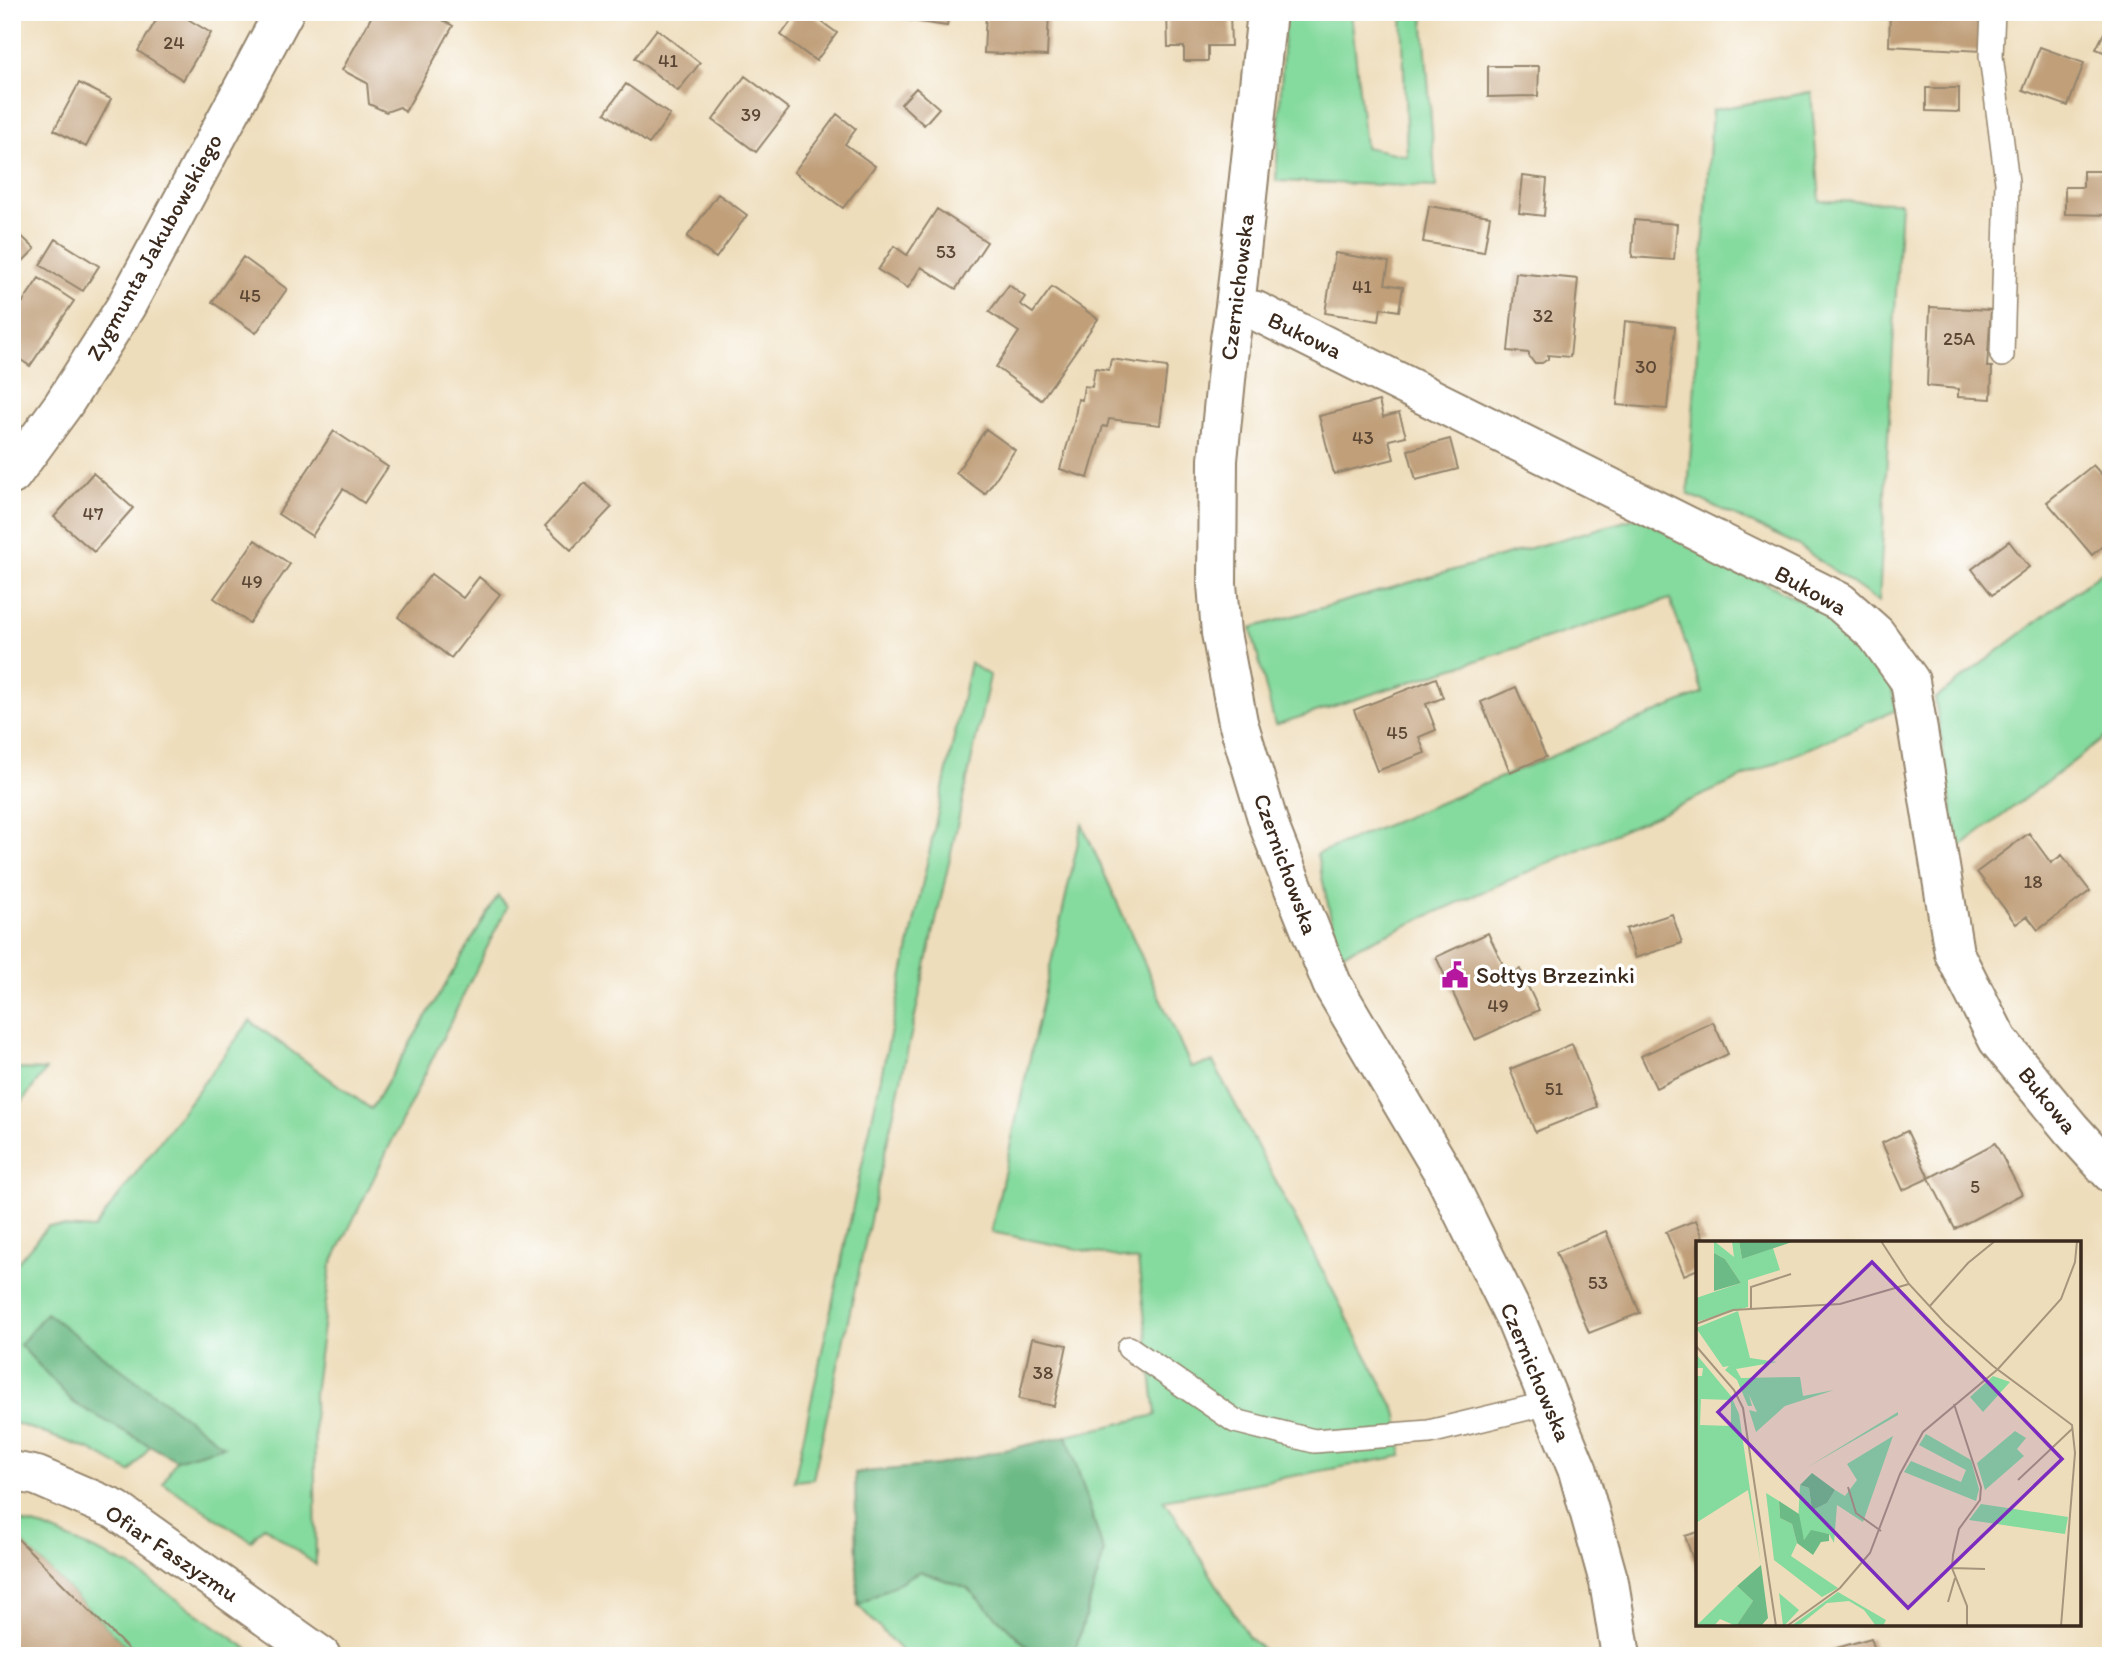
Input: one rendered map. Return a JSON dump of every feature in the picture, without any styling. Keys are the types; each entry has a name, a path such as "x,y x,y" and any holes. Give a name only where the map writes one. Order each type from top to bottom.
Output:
{"street":[{"name":"Zygmunta Jakubowskiego","path":"12,475 63,405 126,306 284,12"},
{"name":"Czernichowska","path":"1267,12 1218,460 1217,584 1221,633 1238,722 1271,831 1332,984 1443,1172 1514,1316 1578,1471 1606,1569 1621,1656"},
{"name":"Bukowa","path":"1235,307 1256,311 1840,602 1876,634 1910,681 1954,953 1998,1040 2111,1173"},
{"name":"Ofiar Faszyzmu","path":"12,1471 37,1476 116,1510 321,1656"}],"lane":[{"path":"1993,12 1990,56 2007,182 2002,355"},
{"path":"1129,1348 1235,1421 1314,1441 1429,1433 1549,1403"}],"green space":[{"path":"1285,12 1351,12 1365,147 1407,156 1402,12 1423,12 1436,187 1276,181"},
{"path":"1811,92 1820,201 1901,202 1879,602 1796,544 1688,494 1712,110"},
{"path":"1639,517 1843,623 1888,670 1896,710 1339,955 1317,854 1703,693 1670,599 1275,725 1251,628"},
{"path":"2111,565 2111,733 1958,849 1935,699"},
{"path":"970,663 990,676 813,1479 794,1481"},
{"path":"1082,824 1191,1067 1213,1062 1398,1415 1402,1456 1163,1500 1249,1638 1271,1656 1070,1656 1076,1647 1104,1553 1067,1436 1156,1415 1138,1261 991,1232"},
{"path":"498,896 507,907 331,1265 314,1394 316,1565 264,1526 251,1541 163,1483 176,1460 223,1446 74,1403 150,1446 130,1472 91,1450 12,1422 12,1269 48,1226 94,1229 250,1021 371,1109"},
{"path":"46,1070 12,1115 12,1071"},
{"path":"46,1313 224,1446 176,1460 74,1403 20,1345"},
{"path":"1067,1436 1104,1553 1076,1647 1070,1656 1037,1656 967,1588 920,1571 858,1605 855,1473 938,1465"},
{"path":"12,1520 45,1528 128,1565 258,1656 135,1656 12,1533"},
{"path":"919,1571 967,1588 1037,1656 906,1656 858,1605"}],"building":[{"path":"161,12 176,12 211,33 183,80 138,51"},
{"path":"374,12 428,12 453,26 405,112 400,107 386,112 369,104 367,83 342,70"},
{"path":"798,12 808,12 837,33 816,61 781,35"},
{"path":"893,12 949,12 947,26 893,18"},
{"path":"986,12 1049,12 1047,56 984,53"},
{"path":"1167,12 1230,12 1231,46 1208,46 1208,61 1184,61 1184,47 1168,47"},
{"path":"1890,12 1983,12 1982,51 1889,46"},
{"path":"2111,19 2111,55 2096,49"},
{"path":"657,29 700,63 678,91 635,58"},
{"path":"2040,47 2084,63 2068,106 2023,90"},
{"path":"1488,66 1539,66 1538,96 1488,97"},
{"path":"745,76 789,109 756,152 713,120"},
{"path":"79,83 111,99 86,147 54,130"},
{"path":"626,84 670,115 649,144 605,113"},
{"path":"916,88 939,108 924,125 901,104"},
{"path":"1926,88 1959,88 1959,112 1926,111"},
{"path":"837,114 856,129 845,144 875,166 843,208 794,172"},
{"path":"2083,171 2111,171 2111,215 2065,214 2065,187 2083,187"},
{"path":"1523,176 1547,179 1544,216 1519,213"},
{"path":"718,194 747,215 716,258 687,237"},
{"path":"1429,206 1490,216 1484,252 1423,242"},
{"path":"937,209 987,242 956,289 921,267 908,288 878,270 894,246 907,255"},
{"path":"1634,220 1677,224 1674,260 1632,257"},
{"path":"12,227 35,249 12,272"},
{"path":"56,239 99,266 83,291 40,265"},
{"path":"1335,253 1389,262 1385,284 1403,287 1399,311 1381,308 1379,321 1325,313"},
{"path":"243,257 287,289 256,333 212,302"},
{"path":"1516,273 1578,279 1570,357 1548,355 1548,359 1542,363 1534,363 1529,353 1508,351"},
{"path":"39,278 74,301 30,366 12,354 12,318"},
{"path":"1009,285 1025,297 1020,304 1033,313 1052,287 1098,319 1041,400 996,367 1019,332 989,312"},
{"path":"1930,307 1991,310 1987,367 1992,367 1991,399 1958,397 1958,389 1927,386"},
{"path":"1625,321 1675,327 1667,409 1617,405"},
{"path":"1111,359 1167,367 1160,425 1109,419 1107,427 1103,426 1088,478 1060,469 1078,399 1082,400 1084,386 1092,387 1095,368 1109,370"},
{"path":"1379,401 1383,417 1399,413 1406,436 1389,440 1394,459 1334,474 1319,416"},
{"path":"986,429 1015,450 985,494 956,473"},
{"path":"334,431 388,467 364,503 343,489 312,536 278,514"},
{"path":"1450,439 1458,469 1416,480 1408,450"},
{"path":"2093,465 2111,485 2111,539 2092,555 2047,502"},
{"path":"93,473 133,508 94,552 54,517"},
{"path":"585,483 612,507 571,550 545,526"},
{"path":"255,540 290,564 249,623 214,598"},
{"path":"2009,541 2029,567 1992,595 1972,569"},
{"path":"431,574 463,598 479,577 500,594 451,658 398,617"},
{"path":"1436,678 1443,698 1426,704 1436,730 1419,737 1425,753 1377,771 1354,710"},
{"path":"1516,687 1546,757 1510,772 1481,702"},
{"path":"2029,833 2051,863 2062,855 2090,891 2038,930 2027,916 2016,924 1977,872"},
{"path":"1672,914 1682,943 1635,958 1626,929"},
{"path":"1488,933 1508,975 1520,969 1539,1010 1475,1040 1436,957"},
{"path":"1713,1022 1728,1054 1656,1088 1641,1056"},
{"path":"1572,1044 1597,1107 1535,1132 1510,1069"},
{"path":"1907,1131 1929,1178 1903,1190 1882,1143"},
{"path":"1995,1143 2022,1194 1955,1229 1929,1178"},
{"path":"1696,1220 1704,1241 1696,1241 1696,1270 1684,1275 1666,1232"},
{"path":"1606,1231 1640,1313 1589,1333 1556,1252"},
{"path":"1032,1338 1067,1345 1054,1406 1019,1399"},
{"path":"12,1533 135,1656 12,1656"},
{"path":"1696,1533 1696,1568 1685,1536"},
{"path":"1871,1638 1877,1656 1813,1656 1813,1655"}],"place":[{"name":"Sołtys Brzezinki","path":"1455,975"}]}
